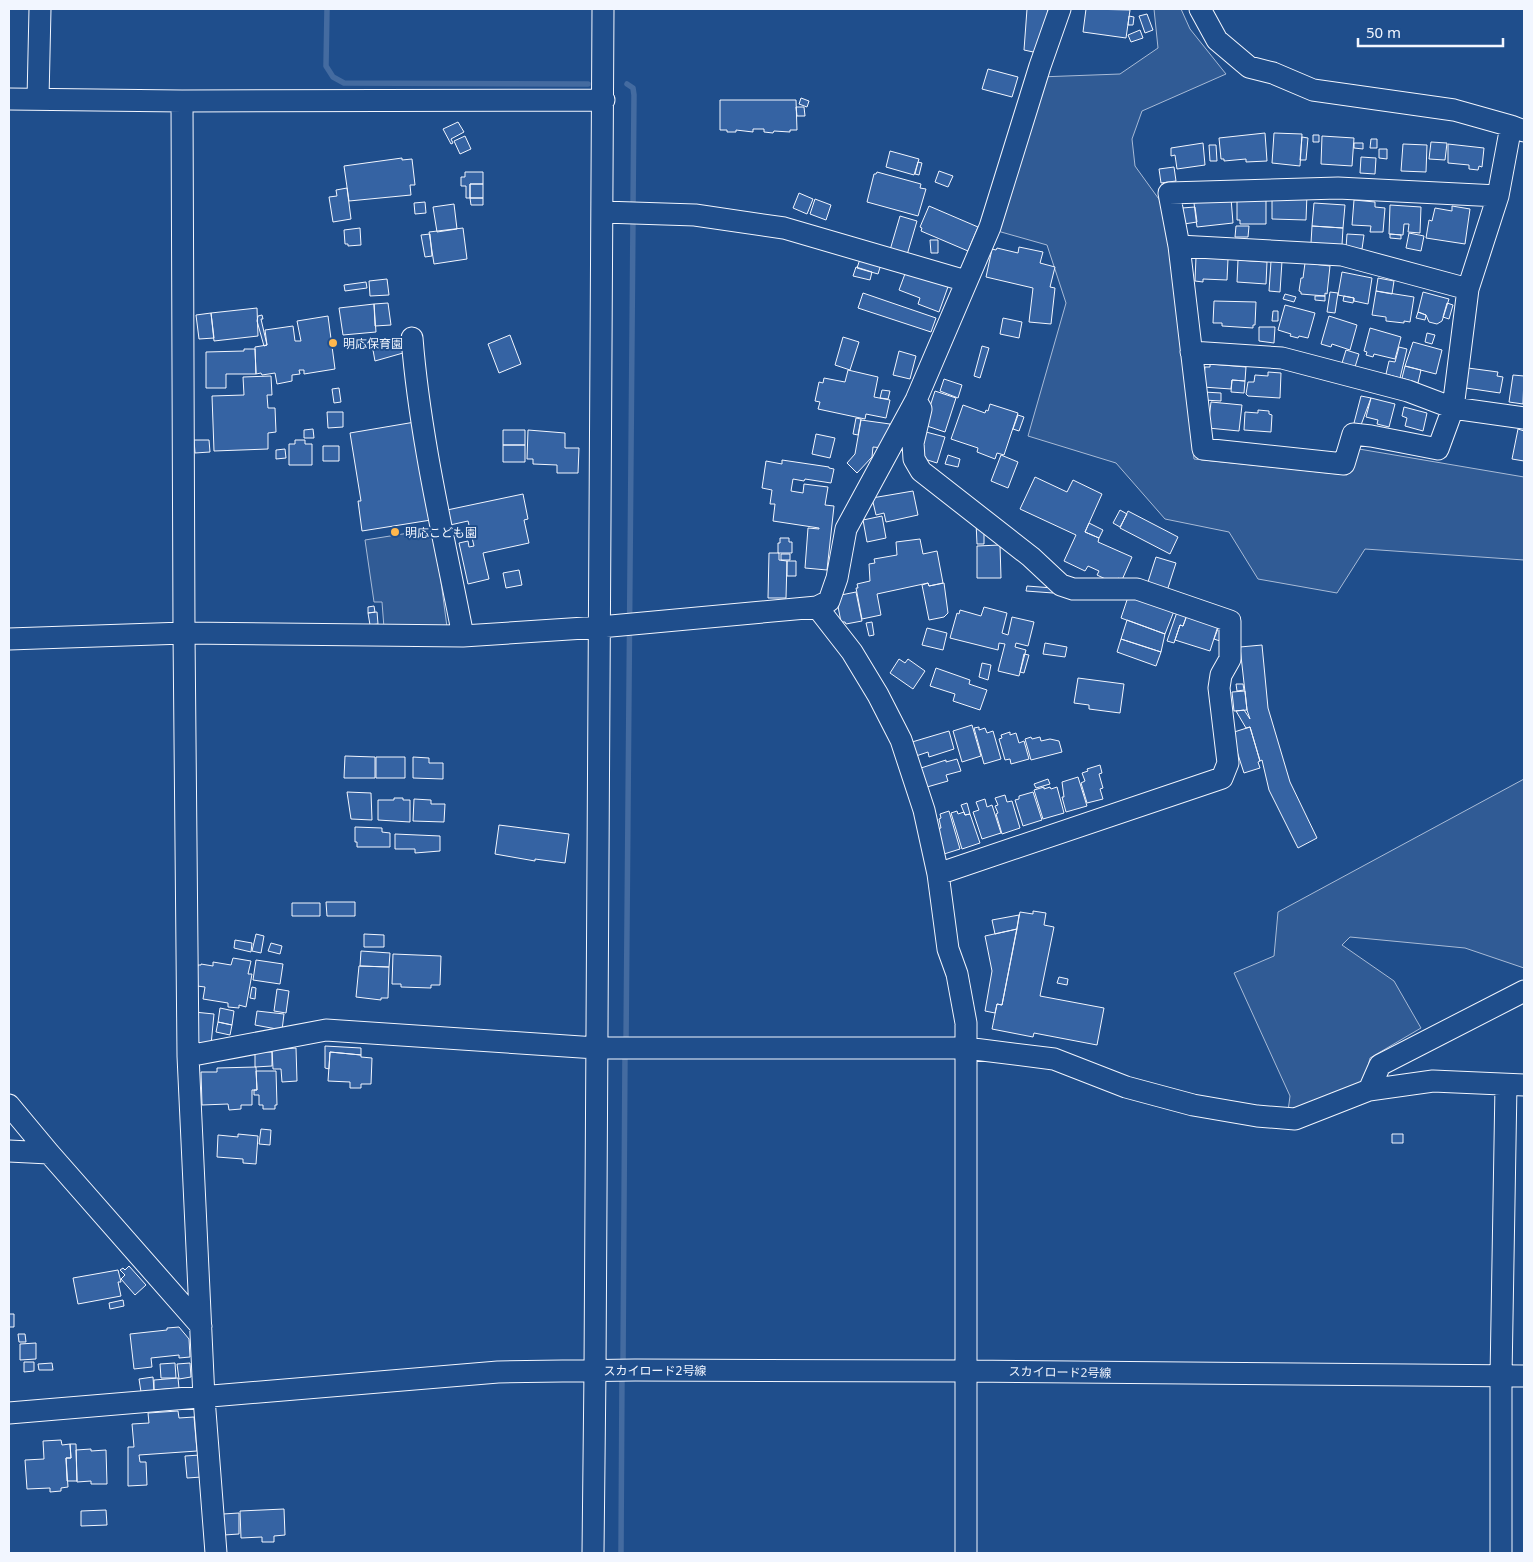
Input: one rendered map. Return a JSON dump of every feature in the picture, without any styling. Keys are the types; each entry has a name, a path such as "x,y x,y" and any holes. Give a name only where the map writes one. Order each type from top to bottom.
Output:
{"street":[{"path":"38,100 40,9"},
{"path":"593,1553 604,1370 596,1048 604,100 603,9"},
{"path":"9,639 184,633 463,636 600,627 817,607 829,601 837,578 846,529 916,400 990,227 1040,66 1060,9"},
{"path":"1200,9 1217,40 1249,67 1313,90 1454,110 1518,128 1498,196 1468,289 1453,408 1438,449 1353,434 1344,464 1203,449 1179,246 1169,193 1338,188 1498,196"},
{"path":"9,99 182,101 604,100"},
{"path":"182,101 188,1056 204,1398 216,1553"},
{"path":"603,212 695,216 784,228 966,281"},
{"path":"1179,246 1342,254 1468,289"},
{"path":"412,338 422,425 463,636"},
{"path":"1191,352 1282,358 1408,391 1453,408 1524,418"},
{"path":"916,400 921,409 913,443 914,459 921,470 1031,557 1061,585 1073,589 1138,589 1230,621 1230,659 1221,675 1219,688 1228,763 1222,778 938,874"},
{"path":"817,607 852,652 878,695 901,740 924,810 938,874 948,949 957,974 966,1023 966,1553"},
{"path":"1369,1090 1380,1065 1524,991"},
{"path":"188,1056 326,1030 596,1048 966,1048 1054,1059 1126,1087 1193,1105 1257,1116 1295,1119 1369,1090 1433,1081 1515,1085 1501,1377 1501,1553"},
{"path":"9,1105 201,1326"},
{"path":"9,1151 49,1153"},
{"name":"スカイロード2号線","path":"9,1413 498,1372 604,1370 966,1371 1524,1376"}],"shaded area":[{"path":"1154,9 1181,9 1190,29 1226,74 1142,111 1132,139 1135,166 1161,202 1166,216 1194,459 1347,475 1359,449 1524,477 1524,560 1365,549 1337,593 1258,579 1229,532 1165,519 1116,463 1028,436 1066,303 1047,245 994,230 1039,77 1120,74 1158,48"},
{"path":"434,529 447,627 384,628 382,602 374,602 365,540"},
{"path":"1524,779 1524,968 1465,948 1350,937 1342,945 1394,981 1421,1028 1370,1058 1364,1084 1288,1111 1290,1096 1234,973 1274,956 1278,912"}],"building":[{"path":"1027,9 1048,9 1045,29 1038,53 1024,50"},
{"path":"1086,9 1130,10 1126,38 1083,32"},
{"path":"1147,14 1153,30 1145,33 1139,16"},
{"path":"1129,16 1134,17 1133,25 1128,25"},
{"path":"1140,30 1143,38 1131,42 1128,35"},
{"path":"988,69 1018,77 1012,97 982,89"},
{"path":"801,98 809,101 807,107 799,104"},
{"path":"720,100 796,100 797,130 790,130 790,132 774,131 773,133 764,132 764,129 753,129 753,132 736,130 736,132 727,132 727,130 720,130"},
{"path":"796,107 804,107 805,116 797,116"},
{"path":"458,122 464,132 451,139 453,143 451,144 443,129"},
{"path":"1265,133 1267,161 1246,162 1246,159 1224,161 1224,159 1221,159 1219,138"},
{"path":"1274,133 1302,134 1300,166 1272,163"},
{"path":"1313,135 1319,135 1319,142 1313,142"},
{"path":"465,136 471,149 460,154 454,141"},
{"path":"1322,136 1354,138 1352,166 1321,164"},
{"path":"1302,137 1308,138 1306,160 1300,160"},
{"path":"1371,139 1377,139 1377,148 1370,148"},
{"path":"1431,142 1447,143 1445,160 1429,159"},
{"path":"1203,143 1205,165 1177,169 1175,155 1171,156 1171,148"},
{"path":"1354,143 1363,143 1363,149 1354,148"},
{"path":"1403,144 1427,145 1426,172 1401,171"},
{"path":"1448,144 1484,148 1482,167 1479,166 1478,170 1469,169 1469,165 1448,163"},
{"path":"1209,145 1216,145 1217,161 1210,161"},
{"path":"1379,149 1387,149 1387,159 1379,158"},
{"path":"890,151 919,159 914,175 886,167"},
{"path":"1361,157 1376,158 1375,174 1360,173"},
{"path":"402,158 402,160 412,159 415,185 410,185 411,195 349,201 344,166"},
{"path":"918,162 922,163 919,175 915,174"},
{"path":"1174,167 1176,181 1161,183 1159,169"},
{"path":"939,171 953,176 948,187 935,182"},
{"path":"465,172 483,172 483,184 470,184 470,198 466,198 466,186 461,186 461,177 465,177"},
{"path":"877,172 921,184 920,188 926,189 918,216 867,202 874,174"},
{"path":"470,184 483,184 483,198 470,198"},
{"path":"347,188 351,219 333,222 329,197 337,196 336,190"},
{"path":"799,193 813,199 807,214 793,208"},
{"path":"1272,193 1307,194 1306,220 1272,219"},
{"path":"1237,195 1266,195 1266,224 1240,224 1240,220 1237,220"},
{"path":"470,198 483,198 483,205 471,205"},
{"path":"1231,198 1233,223 1197,227 1194,203"},
{"path":"815,199 831,205 826,220 810,214"},
{"path":"1354,200 1375,202 1375,207 1385,208 1383,232 1370,232 1371,226 1352,225"},
{"path":"425,202 426,213 415,214 414,203"},
{"path":"1314,203 1345,205 1343,228 1312,226"},
{"path":"454,204 457,229 437,232 433,207"},
{"path":"1390,205 1421,207 1420,233 1408,232 1409,224 1404,224 1403,235 1389,234"},
{"path":"929,206 978,227 968,251 921,231 922,228 920,227"},
{"path":"1452,206 1470,209 1465,244 1426,238 1429,220 1432,221 1435,208 1452,211"},
{"path":"1195,207 1197,222 1184,224 1182,208"},
{"path":"900,216 917,221 907,255 890,250"},
{"path":"1236,226 1249,226 1248,237 1235,237"},
{"path":"1312,226 1343,228 1342,245 1311,243"},
{"path":"360,228 361,245 348,246 348,244 345,244 344,230"},
{"path":"463,228 467,259 434,264 429,232"},
{"path":"1409,233 1424,236 1421,251 1406,248"},
{"path":"430,234 432,256 425,257 421,235"},
{"path":"1347,234 1364,235 1362,249 1346,248"},
{"path":"1390,234 1401,235 1401,239 1390,238"},
{"path":"930,240 938,240 938,253 931,253"},
{"path":"1019,247 1043,252 1040,263 1055,267 1050,287 1055,288 1051,324 1029,322 1033,288 986,277 992,249 996,250 997,248 1018,253"},
{"path":"861,256 882,261 878,274 857,268"},
{"path":"1196,257 1228,259 1227,280 1203,279 1203,282 1195,281"},
{"path":"1238,260 1267,262 1266,284 1237,282"},
{"path":"1271,261 1282,261 1280,292 1269,291"},
{"path":"1305,263 1330,266 1327,294 1325,293 1325,296 1301,294 1299,291"},
{"path":"856,267 872,272 870,280 853,276"},
{"path":"906,271 949,284 939,312 918,304 920,298 899,290"},
{"path":"1342,272 1372,278 1368,304 1354,301 1354,298 1338,295"},
{"path":"1378,278 1394,281 1392,294 1376,291"},
{"path":"387,279 389,295 370,296 369,281"},
{"path":"366,282 367,288 345,291 344,285"},
{"path":"1376,291 1414,297 1410,322 1386,321 1386,317 1372,315"},
{"path":"1330,292 1338,293 1335,313 1327,312"},
{"path":"1423,292 1449,299 1442,321 1437,324 1429,322 1426,315 1418,312"},
{"path":"863,293 936,318 931,332 858,308"},
{"path":"1285,294 1296,297 1294,302 1283,299"},
{"path":"1315,296 1325,296 1325,301 1315,300"},
{"path":"1344,296 1354,298 1353,303 1343,301"},
{"path":"1214,301 1256,302 1255,325 1253,325 1253,328 1222,326 1222,323 1213,323"},
{"path":"388,303 391,325 375,326 374,304"},
{"path":"1447,303 1453,305 1449,319 1443,317"},
{"path":"374,304 376,332 343,335 339,308"},
{"path":"1285,305 1315,313 1308,338 1290,336 1291,334 1278,330"},
{"path":"257,308 258,336 214,341 211,313"},
{"path":"1273,311 1278,311 1278,321 1272,321"},
{"path":"1418,312 1426,315 1425,320 1416,318"},
{"path":"211,313 214,338 199,339 196,315"},
{"path":"262,315 263,319 261,319 267,345 264,346 257,321 258,316"},
{"path":"328,316 335,369 304,374 304,370 299,370 300,374 292,375 292,381 277,384 275,373 256,374 255,347 267,345 265,330 293,326 295,341 301,341 297,321"},
{"path":"1329,316 1357,325 1350,350 1332,344 1331,347 1321,344"},
{"path":"1003,318 1022,322 1019,338 1000,334"},
{"path":"1259,327 1275,327 1274,343 1259,341"},
{"path":"1370,328 1401,337 1395,359 1374,354 1373,357 1366,355 1367,352 1364,351"},
{"path":"1427,333 1435,335 1432,344 1425,342"},
{"path":"510,335 521,364 499,373 488,344"},
{"path":"398,337 399,344 378,348 377,342"},
{"path":"843,337 859,342 850,370 835,365"},
{"path":"1413,342 1442,350 1436,374 1405,366"},
{"path":"402,345 403,353 375,361 373,350"},
{"path":"982,346 989,348 980,378 974,376"},
{"path":"1399,347 1407,349 1400,378 1386,374 1389,361 1395,362"},
{"path":"244,349 255,349 256,374 226,374 226,388 206,388 206,352 244,351"},
{"path":"1346,350 1359,354 1355,367 1342,363"},
{"path":"899,351 916,356 910,379 893,375"},
{"path":"1210,364 1246,367 1245,381 1232,380 1231,389 1203,387 1205,367 1210,367"},
{"path":"1405,366 1421,370 1418,383 1402,378"},
{"path":"1468,368 1498,372 1497,376 1503,377 1500,393 1466,388"},
{"path":"848,370 878,377 874,397 890,400 886,418 866,414 865,419 818,409 820,402 815,401 819,382 823,383 824,378 845,382"},
{"path":"1268,372 1281,373 1280,398 1248,396 1246,394 1248,382 1254,382 1255,375 1268,376"},
{"path":"1513,375 1524,376 1523,404 1509,402"},
{"path":"271,376 272,395 267,395 268,408 275,408 276,432 268,433 268,449 214,451 212,396 244,395 243,377"},
{"path":"944,379 962,385 958,398 940,391"},
{"path":"1232,380 1245,381 1244,393 1231,392"},
{"path":"339,388 341,402 334,403 332,389"},
{"path":"882,390 890,391 888,399 880,398"},
{"path":"935,391 956,398 945,432 924,425"},
{"path":"1204,392 1221,393 1221,401 1204,400"},
{"path":"1361,396 1371,398 1361,425 1354,423"},
{"path":"1371,398 1395,404 1389,427 1377,424 1378,420 1366,417"},
{"path":"1211,402 1242,405 1239,431 1208,428"},
{"path":"990,404 1018,413 1004,455 997,453 995,459 977,452 978,448 951,439 963,405 985,413 986,410 988,411"},
{"path":"1404,407 1427,413 1423,431 1405,426 1407,418 1402,416"},
{"path":"1258,410 1269,411 1269,414 1272,415 1271,432 1244,430 1245,412 1258,413"},
{"path":"327,412 343,412 343,427 328,428"},
{"path":"1018,415 1024,417 1019,431 1013,429"},
{"path":"856,418 861,419 858,435 853,434"},
{"path":"861,420 890,424 888,441 883,448 873,447 872,457 857,473 847,463 855,454"},
{"path":"415,422 431,520 362,531 358,501 361,501 350,433"},
{"path":"313,429 314,438 304,438 304,430"},
{"path":"1518,429 1524,431 1524,461 1512,459"},
{"path":"503,430 525,430 525,445 503,445"},
{"path":"528,430 565,433 565,448 579,448 578,473 557,473 557,465 533,464 533,459 527,459"},
{"path":"926,432 945,437 937,463 918,457"},
{"path":"816,434 835,438 830,458 812,454"},
{"path":"194,440 209,440 210,452 195,453"},
{"path":"295,440 305,440 305,444 312,444 312,465 289,465 289,444 295,444"},
{"path":"503,445 525,445 525,462 503,462"},
{"path":"323,446 339,446 339,461 323,461"},
{"path":"285,449 286,458 276,459 276,450"},
{"path":"948,455 960,459 958,467 945,464"},
{"path":"1001,455 1018,462 1008,488 991,481"},
{"path":"782,460 834,469 831,483 793,479 791,491 803,493 804,484 828,487 825,505 834,506 827,570 805,568 808,528 819,528 773,521 775,504 770,504 772,490 762,488 766,461 782,464"},
{"path":"1035,477 1067,492 1073,480 1102,494 1085,532 1099,538 1098,542 1132,557 1122,580 1118,578 1116,584 1097,575 1099,571 1088,566 1085,571 1064,561 1076,535 1020,509"},
{"path":"913,491 918,515 886,522 884,513 876,515 872,498"},
{"path":"523,494 528,519 524,520 529,543 483,553 489,579 468,584 459,543 468,541 469,547 474,546 468,521 450,525 447,510"},
{"path":"1120,510 1127,514 1120,527 1113,523"},
{"path":"1128,511 1178,537 1170,554 1120,528"},
{"path":"882,516 886,538 867,542 863,520"},
{"path":"984,521 984,544 977,544 976,522"},
{"path":"1089,523 1103,530 1099,538 1085,532"},
{"path":"780,538 789,538 789,542 792,542 792,553 778,553"},
{"path":"920,539 923,554 937,551 943,583 929,586 928,583 877,594 881,615 862,619 856,588 858,588 857,584 870,581 869,564 875,563 874,559 897,555 896,542"},
{"path":"1000,545 1001,578 977,578 977,546"},
{"path":"769,553 779,553 779,560 787,561 786,598 768,598"},
{"path":"781,554 790,554 790,560 781,560"},
{"path":"1156,557 1176,563 1167,591 1147,585"},
{"path":"787,561 796,561 796,576 787,576"},
{"path":"519,570 522,585 506,588 503,573"},
{"path":"928,583 929,586 944,583 948,613 944,617 929,620 922,585"},
{"path":"1027,586 1053,588 1053,593 1026,591"},
{"path":"856,592 862,621 846,624 841,622 836,596"},
{"path":"1129,594 1174,611 1165,634 1121,618"},
{"path":"374,606 375,612 368,613 368,607"},
{"path":"984,607 1007,613 1002,633 1008,635 1012,617 1034,622 1028,646 1016,643 1015,647 1026,650 1019,676 998,671 1005,644 999,643 998,650 950,638 957,613 959,614 960,610 981,616"},
{"path":"377,612 378,624 370,625 368,613"},
{"path":"1177,612 1187,615 1183,626 1180,625 1174,643 1167,641"},
{"path":"1187,615 1218,626 1210,651 1175,640 1180,625 1183,626"},
{"path":"1127,620 1165,634 1161,652 1121,639"},
{"path":"872,622 874,635 869,636 866,623"},
{"path":"1219,626 1224,628 1220,641 1214,639"},
{"path":"927,628 947,633 943,650 922,645"},
{"path":"1121,639 1161,652 1156,666 1117,652"},
{"path":"1045,643 1067,647 1065,657 1043,654"},
{"path":"1262,645 1268,708 1290,782 1317,838 1298,848 1269,790 1262,760 1260,761 1250,727 1246,728 1236,711 1244,710 1250,719 1247,710 1240,647"},
{"path":"1024,654 1029,655 1024,673 1020,672"},
{"path":"899,659 905,663 908,659 925,671 913,689 890,673"},
{"path":"982,663 991,665 988,680 979,677"},
{"path":"936,668 970,680 969,684 987,690 980,710 953,701 955,694 930,686"},
{"path":"1078,678 1124,684 1120,713 1089,709 1089,705 1074,703"},
{"path":"1236,684 1243,684 1244,690 1237,691"},
{"path":"1245,691 1247,710 1234,711 1232,692"},
{"path":"972,725 981,756 962,762 953,731"},
{"path":"979,727 979,730 985,728 987,733 993,731 1001,759 984,764 974,728"},
{"path":"1250,727 1260,761 1258,762 1260,768 1244,773 1231,733"},
{"path":"949,731 954,749 929,757 928,752 916,756 912,742"},
{"path":"1010,732 1010,735 1016,733 1019,743 1024,741 1029,759 1011,764 1010,759 1005,760 999,739 1002,738 1001,735"},
{"path":"1031,737 1032,739 1040,737 1041,741 1050,739 1059,741 1062,752 1031,760 1025,739"},
{"path":"345,756 375,757 375,778 344,778"},
{"path":"376,757 405,757 405,778 376,778"},
{"path":"413,757 429,758 429,763 443,763 443,779 413,778"},
{"path":"957,759 961,771 946,775 948,781 927,787 921,768 946,760 946,762"},
{"path":"1100,765 1102,773 1099,774 1103,788 1100,789 1103,799 1087,803 1081,783 1085,781 1082,773 1088,771 1087,769"},
{"path":"1078,777 1087,806 1066,812 1062,797 1064,797 1062,782"},
{"path":"1048,779 1050,784 1036,788 1034,784"},
{"path":"1044,787 1044,789 1050,787 1051,789 1057,787 1064,813 1043,819 1034,790"},
{"path":"347,792 371,793 372,820 351,819"},
{"path":"1033,792 1042,820 1023,826 1015,800 1019,799 1019,796"},
{"path":"1005,795 1007,802 1012,801 1020,828 1002,834 996,814 998,813 995,806 998,805 995,798"},
{"path":"394,798 410,800 410,822 378,820 378,800 394,800"},
{"path":"414,799 431,800 431,804 445,804 444,822 413,821"},
{"path":"985,799 987,807 992,805 1001,833 982,839 973,812 979,810 976,802"},
{"path":"967,803 970,814 965,815 961,805"},
{"path":"949,811 960,849 944,854 936,829 941,828 940,814"},
{"path":"957,811 958,814 964,812 965,815 970,814 980,843 962,849 951,813"},
{"path":"499,825 569,834 565,863 535,859 535,861 495,854"},
{"path":"355,827 382,828 382,832 390,833 390,847 357,847"},
{"path":"395,834 440,836 440,851 415,853 415,849 395,849"},
{"path":"326,902 355,902 355,916 327,916"},
{"path":"292,903 320,903 320,916 292,916"},
{"path":"1033,911 1046,913 1044,925 1054,927 1040,996 1104,1008 1097,1045 1034,1033 1033,1037 992,1029 997,1004 1002,1005 1020,912 1033,914"},
{"path":"1019,915 1017,929 995,934 992,920"},
{"path":"1017,929 1002,1005 997,1004 995,1013 985,1011 992,971 985,936"},
{"path":"256,934 264,936 261,953 252,951"},
{"path":"364,934 384,935 384,947 364,947"},
{"path":"235,940 252,943 251,952 234,948"},
{"path":"271,943 282,946 280,954 268,951"},
{"path":"361,951 390,953 389,967 360,966"},
{"path":"393,954 441,956 440,985 431,985 431,988 401,987 401,984 392,984"},
{"path":"233,958 251,961 248,974 252,974 246,1007 239,1005 239,1008 228,1007 228,1003 203,999 205,987 197,986 195,983 198,965 213,966 213,962 231,965"},
{"path":"256,960 283,964 280,984 253,980"},
{"path":"359,966 389,967 388,998 381,998 381,1000 356,997"},
{"path":"1059,977 1068,979 1067,985 1057,983"},
{"path":"252,987 256,988 255,999 250,998"},
{"path":"277,989 289,991 286,1013 274,1011"},
{"path":"220,1008 234,1011 232,1025 218,1022"},
{"path":"257,1011 284,1014 282,1030 255,1025"},
{"path":"194,1012 214,1014 211,1045 191,1043"},
{"path":"218,1022 232,1025 230,1035 216,1032"},
{"path":"325,1046 361,1048 361,1055 330,1052 329,1069 325,1068"},
{"path":"296,1048 297,1081 282,1082 281,1069 273,1069 272,1050"},
{"path":"255,1052 272,1052 272,1066 255,1067"},
{"path":"330,1052 372,1058 371,1084 361,1084 361,1088 350,1088 350,1082 328,1081"},
{"path":"256,1067 257,1090 252,1090 252,1105 241,1105 241,1109 229,1110 228,1104 202,1105 201,1072 217,1072 217,1068"},
{"path":"256,1071 276,1071 277,1105 275,1105 275,1109 263,1109 263,1105 259,1105 259,1095 254,1095 254,1090 257,1090"},
{"path":"261,1129 271,1130 270,1145 259,1144"},
{"path":"238,1134 258,1136 256,1164 243,1163 243,1159 217,1157 218,1135 238,1137"},
{"path":"1392,1134 1403,1134 1403,1143 1392,1143"},
{"path":"129,1266 146,1285 135,1295 121,1279 125,1275 120,1270 123,1268 125,1270"},
{"path":"118,1270 121,1282 118,1282 121,1296 78,1304 73,1278"},
{"path":"123,1300 124,1306 110,1309 109,1303"},
{"path":"9,1314 14,1314 14,1327 9,1327"},
{"path":"179,1327 189,1339 190,1357 179,1358 179,1355 151,1358 152,1367 134,1369 130,1334"},
{"path":"18,1334 25,1334 26,1342 19,1342"},
{"path":"36,1343 36,1359 20,1360 20,1344"},
{"path":"24,1362 34,1362 34,1371 24,1372"},
{"path":"52,1363 53,1370 39,1370 38,1364"},
{"path":"175,1363 176,1378 161,1378 160,1364"},
{"path":"190,1363 191,1377 179,1379 177,1364"},
{"path":"153,1377 154,1391 141,1392 139,1379"},
{"path":"178,1378 179,1388 154,1390 154,1380"},
{"path":"178,1411 179,1418 194,1417 197,1451 139,1455 140,1462 146,1462 147,1485 128,1486 128,1447 134,1447 132,1424 149,1423 148,1413"},
{"path":"61,1440 62,1445 70,1444 71,1458 66,1458 68,1487 61,1488 61,1491 50,1492 50,1488 27,1489 25,1460 44,1459 43,1441"},
{"path":"70,1444 76,1444 77,1481 67,1481 66,1458 71,1458"},
{"path":"91,1449 91,1451 106,1450 107,1484 91,1484 91,1481 77,1482 76,1450"},
{"path":"200,1455 202,1477 187,1478 185,1456"},
{"path":"284,1509 285,1535 274,1536 274,1542 262,1542 262,1537 241,1538 240,1511"},
{"path":"106,1510 107,1525 81,1526 81,1511"},
{"path":"239,1513 239,1534 224,1535 223,1514"}],"waterway":[{"path":"327,9 326,66 333,77 344,83 588,84"},
{"path":"627,84 633,88 634,95 633,209"},
{"path":"626,1044 633,218"},
{"path":"623,1366 625,1053"},
{"path":"621,1553 622,1375"}],"place":[{"name":"明応保育園","path":"333,343"},
{"name":"明応こども園","path":"395,532"}]}
